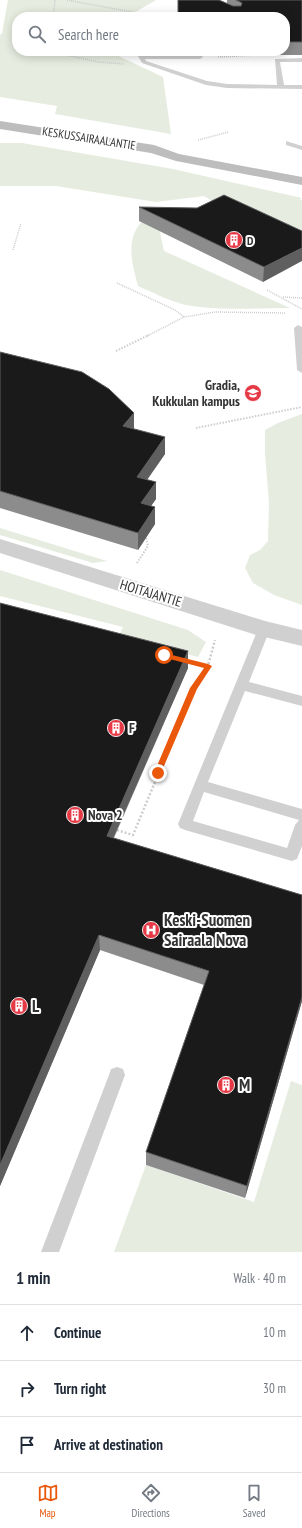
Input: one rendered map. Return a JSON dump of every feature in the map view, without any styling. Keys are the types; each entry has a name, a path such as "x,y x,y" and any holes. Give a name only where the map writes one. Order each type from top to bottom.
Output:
{"main road":[{"name":"KESKUSSAIRAALANTIE","path":"0,125 154,149 176,157 302,181"},
{"name":"KESKUSSAIRAALANTIE","path":"8,139 145,159 176,157"}],"street":[{"name":"HOITAJANTIE","path":"0,546 264,629 302,638"}],"lane":[{"path":"140,56 144,62 206,83 226,86 302,87"},
{"path":"180,56 200,57"},
{"path":"281,87 277,60 302,60"},
{"path":"302,143 289,143 302,148"},
{"path":"298,328 302,370"},
{"path":"264,629 185,824 292,856 302,825"},
{"path":"241,685 302,701"},
{"path":"200,785 302,815"},
{"path":"50,1252 117,1075"}],"path":[{"path":"53,12 54,0"},
{"path":"67,0 132,12"},
{"path":"71,56 98,62 127,64"},
{"path":"200,57 228,56"},
{"path":"195,141 228,132"},
{"path":"13,250 21,223"},
{"path":"117,283 175,310 184,317"},
{"path":"267,290 302,308"},
{"path":"281,297 302,298"},
{"path":"116,352 184,317 214,312 287,313"},
{"path":"196,428 302,407"},
{"path":"137,563 148,546 146,538"},
{"path":"117,830 133,835 194,688 208,666 216,633"},
{"path":"179,659 208,666"}],"shaded area":[{"path":"8,0 156,0 136,12 12,12 12,56 119,56 163,77 171,134 55,114 57,106 0,97 0,35 2,33"},
{"path":"0,143 22,143 173,169 302,198 300,199 302,201 302,237 219,205 204,196 156,202 56,186 0,186"},
{"path":"145,219 159,228 164,251 290,308 225,309 198,307 186,305 162,297 138,286 131,251 134,234 138,226"},
{"path":"302,414 302,605 274,595 253,583 245,568 250,555 260,550 268,541 269,503 265,453 265,430 278,423"},
{"path":"0,528 107,561 93,563 0,535"},
{"path":"0,570 188,630 206,642 198,657 119,636 123,627 0,596"},
{"path":"291,1081 302,1085 302,1252 114,1252 146,1165 254,1202"}],"building":[{"path":"178,0 219,0 233,6 241,6 242,3 236,0 302,0 302,42 290,42 290,12 178,12"},
{"name":"D","path":"224,195 302,231 302,248 264,267 139,207 197,208"},
{"path":"0,352 82,372 109,389 134,413 123,426 165,437 137,477 156,482 141,503 155,507 138,533 0,491"},
{"path":"0,603 188,651 107,836 302,895 302,997 247,1186 146,1152 209,971 99,935 0,1165"}],"place":[{"name":"D","path":"234,240"},
{"name":"Gradia, Kukkulan kampus","path":"253,393"},
{"name":"F","path":"116,728"},
{"name":"Nova 2","path":"75,815"},
{"name":"Keski-Suomen Sairaala Nova","path":"151,930"},
{"name":"L","path":"19,1006"},
{"name":"M","path":"226,1085"}],"route":[{"path":"158,773 194,688 208,666 164,655"}]}
